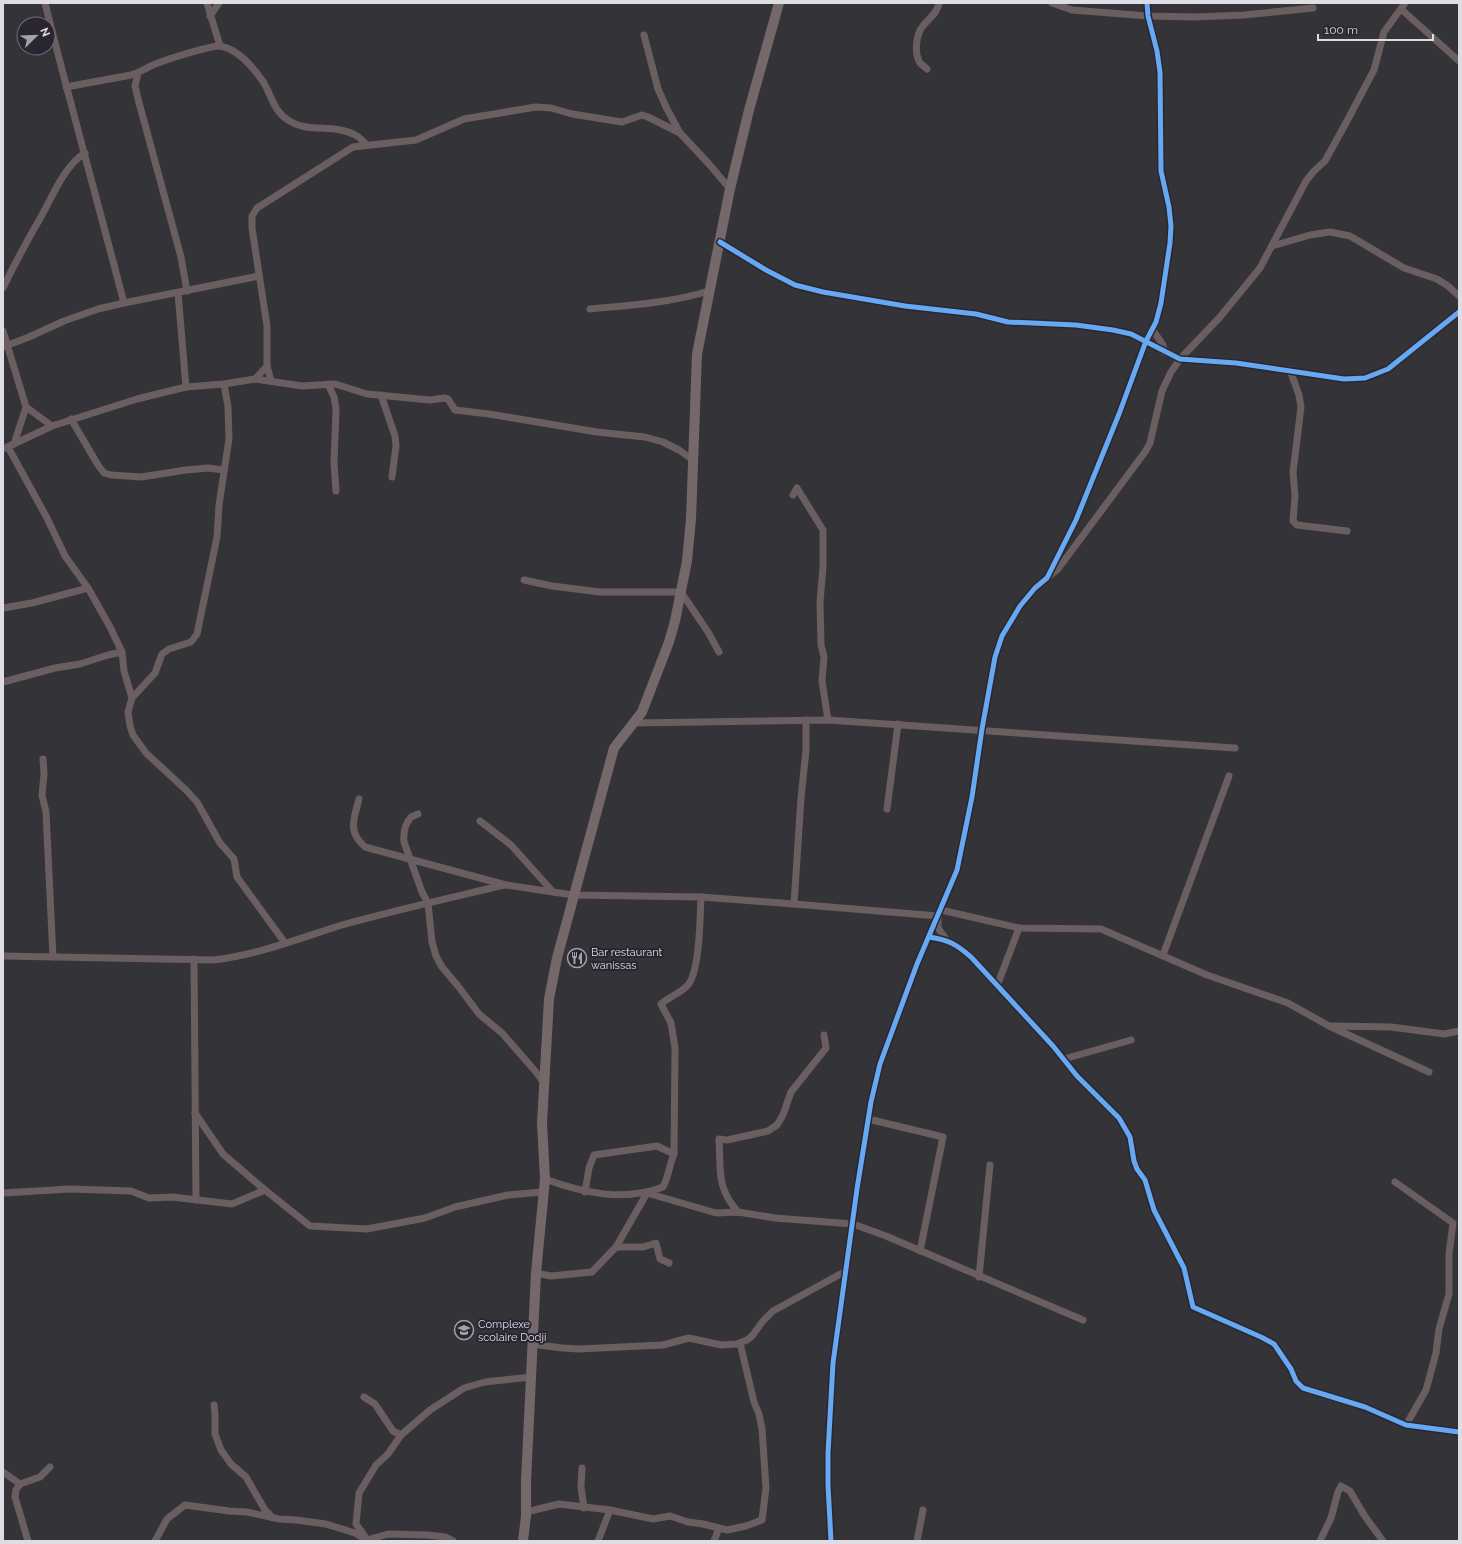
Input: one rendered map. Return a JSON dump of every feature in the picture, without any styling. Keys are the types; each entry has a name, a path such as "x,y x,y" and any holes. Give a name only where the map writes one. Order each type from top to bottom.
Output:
{"main road":[{"path":"523,1541 526,1512 536,1273 545,1179 542,1123 548,999 573,895 614,748 642,712 669,642 675,621 687,561 691,519 697,354 730,189 749,110 779,3"}],"street":[{"path":"45,3 124,303"},
{"path":"207,3 220,46"},
{"path":"210,16 219,3"},
{"path":"927,70 920,62 918,56 918,34 922,26 938,9 939,3"},
{"path":"1052,3 1072,10 1148,16 1194,17 1244,15 1313,8"},
{"path":"1047,578 1076,520 1119,414 1146,341 1156,322 1161,302 1170,243 1171,226 1161,171 1160,72 1157,51 1148,16 1148,3"},
{"path":"831,1541 828,1457 833,1363 868,1120 880,1064 893,1025 957,870 972,797 995,657 1002,636 1020,606 1035,588 1058,569 1145,452 1150,443 1162,390 1171,372 1180,359 1220,317 1260,268 1306,181 1325,161 1348,121 1374,70 1384,32 1403,6 1459,61"},
{"path":"644,35 658,89 667,109 680,132 730,189"},
{"path":"66,86 138,73 157,63 220,46 236,52 248,62 263,81 278,111 287,120 302,127 342,130 356,135 367,145"},
{"path":"138,73 135,86 181,257 187,291"},
{"path":"272,381 266,366 267,326 252,228 252,216 257,208 353,147 416,140 464,119 536,107 551,108 572,114 622,122 642,115 680,132"},
{"path":"3,288 57,187 72,165 85,153"},
{"path":"1272,246 1310,235 1330,232 1350,236 1404,268 1437,279 1459,296"},
{"path":"720,242 766,270 795,285 823,292 906,306 976,314 1008,322 1076,325 1113,330 1131,334 1180,359 1236,363 1344,379 1365,378 1388,369 1459,312"},
{"path":"5,346 30,337 64,321 124,303 259,276"},
{"path":"590,309 656,303 685,298 709,291"},
{"path":"178,293 186,387"},
{"path":"1152,329 1163,345 1164,352"},
{"path":"3,331 5,346 26,406 52,426"},
{"path":"255,379 266,366"},
{"path":"1290,370 1299,395 1301,408 1293,472 1295,496 1293,521 1297,524 1347,531"},
{"path":"9,447 52,426 137,399 186,387 224,384 255,379 302,386 335,384 368,394 430,400 444,398 448,399 454,410 489,414 597,432 645,437 663,442 679,450 693,460"},
{"path":"224,384 228,407 229,439 219,505 217,537 197,634 192,642 164,652 155,673 132,698 129,708 129,718 133,735 146,753 197,802 220,843 234,859 237,876 285,944"},
{"path":"328,384 334,397 336,409 334,463 336,491"},
{"path":"381,395 395,436 396,446 392,477"},
{"path":"9,447 26,406"},
{"path":"71,419 98,465 104,472 111,475 141,477 208,468 224,470"},
{"path":"9,447 47,518 65,556 88,588 110,627 122,652 124,671 132,698"},
{"path":"793,495 797,488 823,530 823,567 820,602 821,645 824,657 822,681 828,720"},
{"path":"524,580 552,586 600,592 681,592 708,632 719,652"},
{"path":"3,608 32,603 88,588"},
{"path":"3,682 55,668 80,664 122,652"},
{"path":"794,904 801,798 806,750 806,720"},
{"path":"633,723 828,720 982,729 1235,748"},
{"path":"887,809 898,724"},
{"path":"43,759 44,774 42,795 46,812 53,957"},
{"path":"1163,955 1230,776"},
{"path":"358,799 352,823 355,836 360,843 369,849 506,885 573,895 701,898 939,913 1019,928 1101,929 1207,975 1288,1003 1329,1026 1430,1072"},
{"path":"418,814 410,818 404,834 404,842 422,892 428,903 434,949 442,967 478,1014 502,1034 536,1072 544,1084"},
{"path":"480,821 511,845 552,892"},
{"path":"3,956 194,959 227,958 246,955 285,944 370,917 506,885"},
{"path":"545,1179 585,1192 613,1195 647,1193 663,1187 669,1174 670,1163 674,1154 675,1048 671,1023 661,1004 684,989 691,980 698,946 701,898"},
{"path":"939,913 938,928 946,939 966,953 1078,1076 1119,1118 1130,1137 1134,1161 1137,1169 1145,1180 1154,1210 1184,1268 1193,1308 1274,1344 1291,1369 1296,1381 1303,1388 1364,1407 1406,1425 1459,1432"},
{"path":"997,986 1019,928"},
{"path":"929,937 946,939"},
{"path":"194,959 194,1113 196,1200"},
{"path":"1329,1026 1390,1027 1444,1034 1459,1031"},
{"path":"738,1212 728,1199 721,1185 719,1140 744,1137 768,1130 777,1125 783,1115 791,1092 826,1048 824,1035"},
{"path":"1064,1059 1131,1040"},
{"path":"194,1113 223,1154 310,1226 367,1229 425,1218 455,1207 508,1195 543,1192"},
{"path":"868,1120 943,1137 920,1251"},
{"path":"585,1192 589,1168 594,1155 657,1146 674,1154"},
{"path":"979,1277 990,1165"},
{"path":"1395,1182 1453,1223 1448,1254 1449,1294 1439,1329 1436,1353 1426,1390 1406,1425"},
{"path":"3,1193 70,1189 131,1191 149,1198 172,1198 232,1204 265,1190"},
{"path":"647,1193 716,1213 738,1212 775,1218 853,1224 1083,1320"},
{"path":"536,1273 551,1276 592,1272 616,1247 647,1193"},
{"path":"616,1247 643,1247 656,1243 660,1260 669,1263"},
{"path":"532,1344 579,1349 663,1345 689,1338 721,1345 740,1343 752,1336 766,1318 774,1311 846,1271"},
{"path":"526,1512 559,1504 610,1510 653,1519 670,1516 688,1522 727,1530 746,1526 762,1520 766,1488 762,1429 740,1343"},
{"path":"365,1540 356,1524 359,1493 376,1465 388,1454 401,1435 430,1410 464,1388 491,1381 531,1377"},
{"path":"364,1397 375,1404 393,1431 401,1435"},
{"path":"214,1405 216,1414 215,1434 221,1450 231,1464 246,1478 265,1510 272,1517"},
{"path":"28,1541 14,1497 16,1490 20,1484 40,1477 50,1467"},
{"path":"582,1468 581,1487 584,1508"},
{"path":"3,1472 20,1484"},
{"path":"1320,1541 1331,1518 1341,1486 1350,1491 1364,1515 1383,1541"},
{"path":"154,1541 167,1518 185,1505 247,1512 326,1524 355,1534 365,1540 388,1534 428,1535 445,1537 453,1541"},
{"path":"598,1541 610,1510"},
{"path":"917,1541 923,1510"},
{"path":"714,1541 720,1528"}],"cycle path":[{"path":"831,1541 828,1453 833,1363 857,1189 871,1102 880,1064 917,964 957,870 972,797 995,657 1002,636 1020,606 1035,588 1047,578 1076,520 1119,414 1146,341 1156,322 1161,303 1171,226 1169,207 1161,171 1160,72 1157,51 1148,16 1147,3"},
{"path":"720,242 766,270 795,285 823,292 905,306 976,314 1008,322 1076,325 1113,330 1131,334 1180,359 1236,363 1344,379 1365,378 1388,369 1459,312"},
{"path":"929,937 952,943 971,957 1053,1046 1077,1076 1119,1118 1130,1137 1134,1161 1137,1169 1145,1180 1154,1210 1184,1268 1193,1307 1274,1344 1291,1369 1296,1381 1303,1388 1365,1407 1406,1425 1459,1432"}],"place":[{"name":"Bar restaurant wanissas","path":"577,958"},
{"name":"Complexe scolaire Dodji","path":"464,1330"}]}
